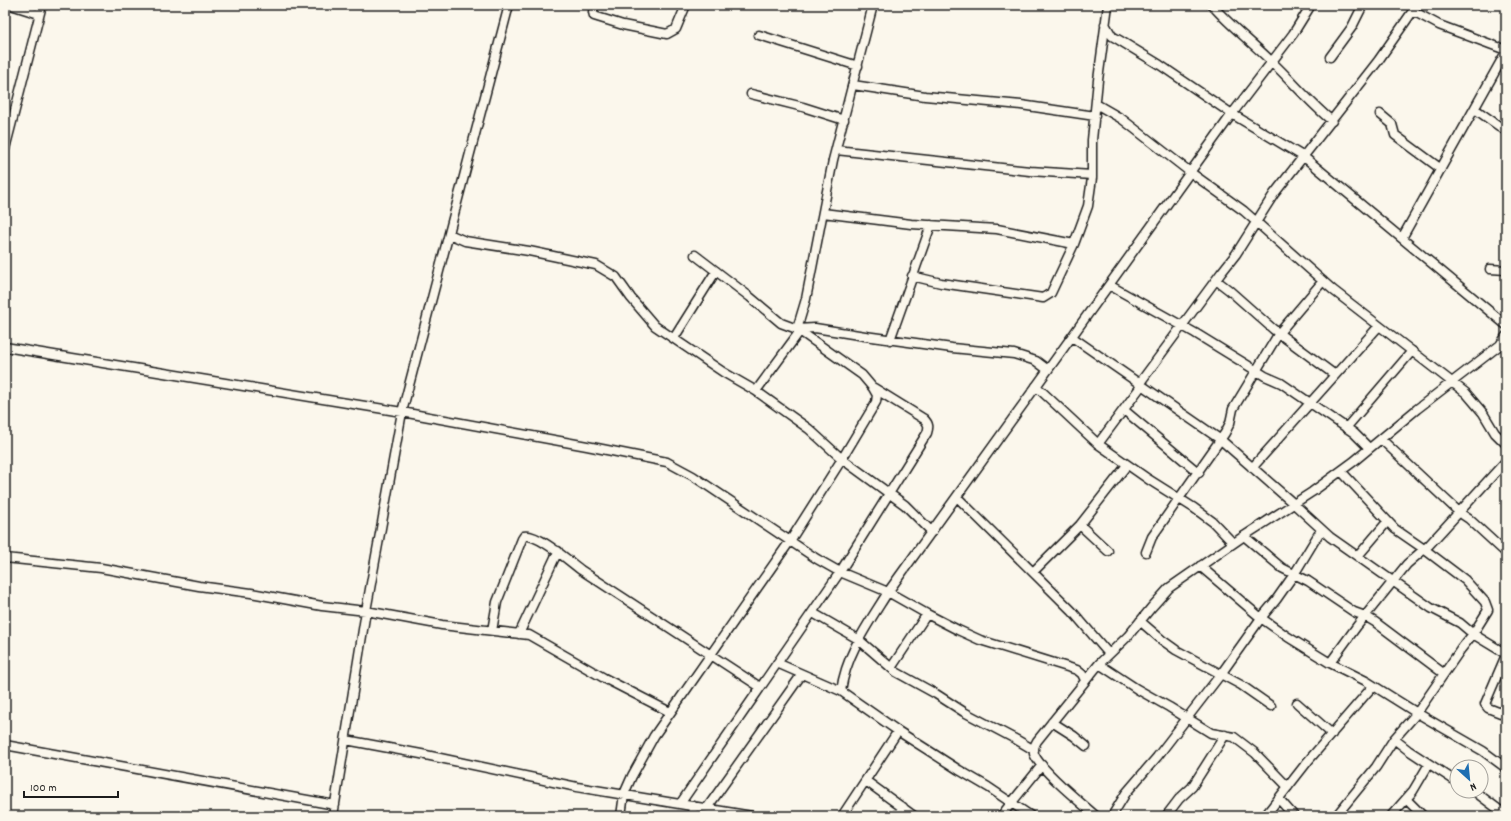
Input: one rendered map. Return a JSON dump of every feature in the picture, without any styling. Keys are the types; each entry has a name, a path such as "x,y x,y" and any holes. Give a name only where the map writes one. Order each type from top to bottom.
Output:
{"street":[{"path":"11,5 39,14"},
{"path":"5,149 42,5"},
{"path":"333,816 366,611 402,412 509,5"},
{"path":"594,5 594,16 623,25 667,34 676,29 686,5"},
{"path":"756,391 798,330 806,298 836,150 873,5"},
{"path":"912,276 1044,298 1051,293 1074,244 1088,206 1092,176 1092,140 1108,5"},
{"path":"1212,5 1332,121"},
{"path":"841,691 843,675 858,640 888,592 1232,114 1293,34 1311,5"},
{"path":"1330,57 1352,27 1363,5"},
{"path":"1098,444 1236,254 1274,194 1378,61 1415,8 1439,25 1506,51 1402,238"},
{"path":"1105,24 1112,36 1160,65 1232,114 1304,157 1506,325"},
{"path":"759,35 858,66"},
{"path":"852,85 925,96 1021,105 1095,116"},
{"path":"751,94 803,107 844,120"},
{"path":"1096,104 1122,119 1190,172 1244,211 1323,281 1466,393 1506,444"},
{"path":"1475,109 1506,131"},
{"path":"1380,114 1392,124 1396,135 1441,169"},
{"path":"836,150 1030,171 1092,176"},
{"path":"823,213 931,225 997,230 1074,244"},
{"path":"890,340 931,225"},
{"path":"449,234 465,241 529,251 596,265 616,277 631,298 655,326 723,372 756,391 809,429 842,459 905,506 932,532"},
{"path":"621,816 624,794 654,736 790,541 876,402 877,395 862,376 798,330 781,323 695,255"},
{"path":"1490,269 1506,270"},
{"path":"674,338 716,271"},
{"path":"1216,280 1279,333 1335,375"},
{"path":"1146,552 1152,536 1199,473 1221,440 1230,423 1233,409 1279,333 1323,281"},
{"path":"1109,285 1183,326 1281,384 1354,433 1369,448"},
{"path":"1252,468 1379,326"},
{"path":"798,330 815,328 890,340 1014,354 1036,361 1048,370"},
{"path":"1096,816 1042,765 1035,756 1034,750 1037,741 1085,680 1128,636 1169,588 1233,543 1294,504 1341,471 1500,345 1506,336"},
{"path":"1072,337 1221,440 1322,530 1377,571 1430,608 1460,623 1473,634 1506,655 1485,704 1488,708 1506,715"},
{"path":"5,347 402,412 667,462 693,476 817,559 840,572 888,592 927,614 980,640 1077,670 1082,674 1085,680"},
{"path":"1346,428 1412,350"},
{"path":"1036,386 1098,444 1213,522 1233,543"},
{"path":"680,804 760,687 813,613 927,433 929,427 924,419 873,388"},
{"path":"1124,410 1199,473"},
{"path":"1381,439 1460,513 1469,519 1506,553"},
{"path":"1330,663 1365,616 1407,564 1429,545 1460,513 1506,461"},
{"path":"1033,572 1080,525 1127,465"},
{"path":"1336,816 1376,767 1394,739 1417,713 1443,673 1473,634 1488,610 1485,602 1465,580 1387,522 1341,471"},
{"path":"957,497 1072,611 1109,654"},
{"path":"1358,556 1387,522"},
{"path":"1080,525 1108,551"},
{"path":"1112,816 1126,793 1221,674 1261,618 1276,600 1322,530"},
{"path":"492,631 497,602 524,536 530,535 558,551 581,570 760,687"},
{"path":"1244,536 1282,568 1295,573 1354,612 1365,616 1443,673"},
{"path":"519,634 558,551"},
{"path":"5,558 101,568 199,586 251,593 322,606 366,611 442,625 529,635 604,678 670,712"},
{"path":"1200,566 1261,618 1288,637 1330,663 1373,686 1483,751 1506,768"},
{"path":"813,613 858,640 891,668 976,719 1034,750"},
{"path":"891,668 927,614"},
{"path":"1140,621 1176,650 1242,685 1271,706"},
{"path":"777,663 841,691 898,731 1031,816"},
{"path":"1099,664 1211,733 1234,737 1255,753 1288,787"},
{"path":"707,808 802,674"},
{"path":"1265,816 1308,761 1373,686"},
{"path":"1296,703 1332,734"},
{"path":"1052,722 1074,736 1086,746"},
{"path":"842,816 898,731"},
{"path":"1166,816 1179,799 1192,787 1225,735"},
{"path":"1394,739 1449,777"},
{"path":"346,740 421,754 577,787 752,816"},
{"path":"5,745 335,805"},
{"path":"1391,816 1413,791 1429,764"},
{"path":"1001,816 1042,765"},
{"path":"866,781 914,816"},
{"path":"1279,799 1294,816"},
{"path":"1406,799 1423,816"},
{"path":"1483,799 1500,814"},
{"path":"692,816 693,806"},
{"path":"897,816 903,808"}]}
